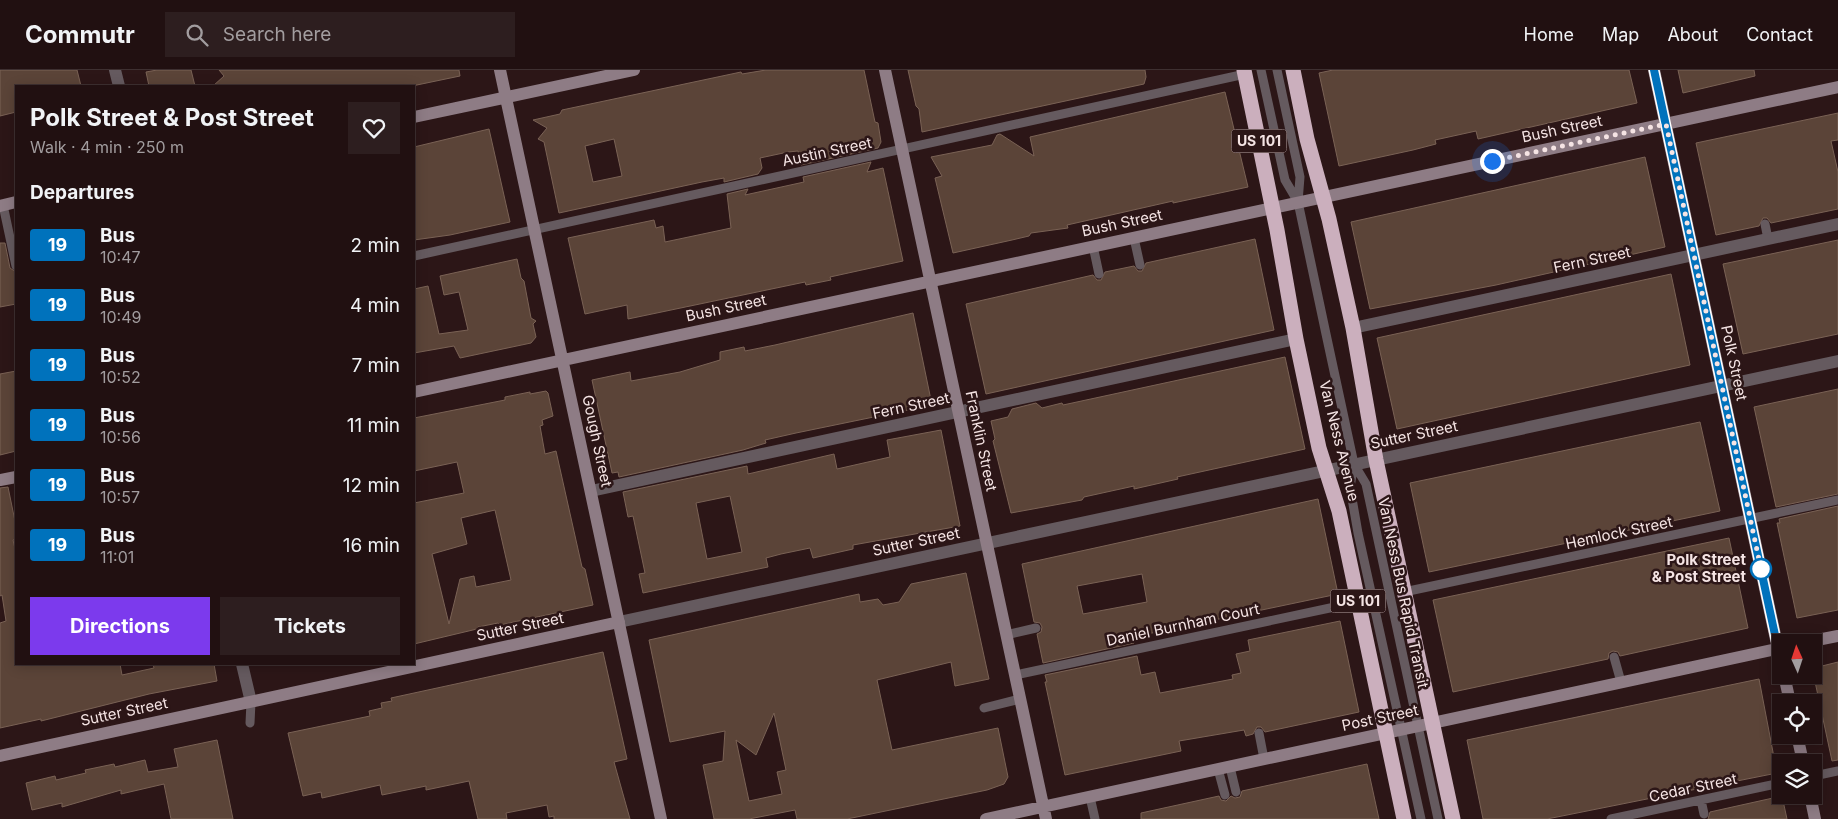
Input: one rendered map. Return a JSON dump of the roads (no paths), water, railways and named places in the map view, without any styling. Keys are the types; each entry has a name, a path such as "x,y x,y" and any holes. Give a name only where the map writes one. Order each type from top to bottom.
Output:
{"highway":[{"name":"Van Ness Avenue","path":"1293,70 1353,328 1360,379 1404,592 1425,725 1453,819"},
{"name":"Van Ness Avenue","path":"1244,72 1273,208 1289,290 1296,339 1319,448 1338,511 1404,819"}],"main road":[{"name":"Gough Street","path":"500,70 661,819"},
{"path":"415,117 634,70"},
{"name":"Franklin Street","path":"885,70 1044,813"},
{"name":"Polk Street","path":"1654,70 1750,520 1777,634"},
{"name":"Bush Street","path":"415,392 1838,87"},
{"path":"2,205 15,202"},
{"path":"0,480 15,477"},
{"name":"Sutter Street","path":"0,756 619,622"},
{"path":"1822,639 1838,636"},
{"name":"Post Street","path":"986,819 1044,813 1090,797 1772,651"},
{"path":"1812,804 1815,819"}],"street":[{"path":"115,70 119,85"},
{"name":"Fern Street","path":"1353,328 1838,224"},
{"name":"Fern Street","path":"591,491 1296,339"},
{"name":"Sutter Street","path":"619,622 1838,361"},
{"path":"242,665 250,702"}],"lane":[{"name":"Van Ness Bus Rapid Transit","path":"1261,70 1285,180 1298,202"},
{"name":"Van Ness Bus Rapid Transit","path":"1277,70 1300,177 1298,202 1354,464 1366,484 1425,725 1438,819"},
{"name":"Austin Street","path":"415,256 902,150 1244,72"},
{"path":"2,205 15,262"},
{"path":"1765,224 1768,239"},
{"path":"1134,238 1140,264"},
{"path":"1093,246 1099,274"},
{"name":"Van Ness Bus Rapid Transit","path":"1354,464 1350,487 1358,533 1421,819"},
{"name":"Hemlock Street","path":"1404,592 1838,500"},
{"name":"Daniel Burnham Court","path":"1015,675 1358,602"},
{"path":"1006,635 1036,628"},
{"path":"1614,657 1621,682"},
{"path":"984,708 1020,699"},
{"path":"250,702 250,723"},
{"path":"1259,733 1264,759"},
{"path":"1224,768 1236,792"},
{"path":"1224,768 1225,795"},
{"path":"1822,774 1838,771"},
{"name":"Cedar Street","path":"1611,819 1772,785"},
{"path":"1090,797 1095,819"},
{"path":"1701,800 1704,814"}],"place":[{"name":"Polk Street & Post Street","path":"1761,569"}]}
